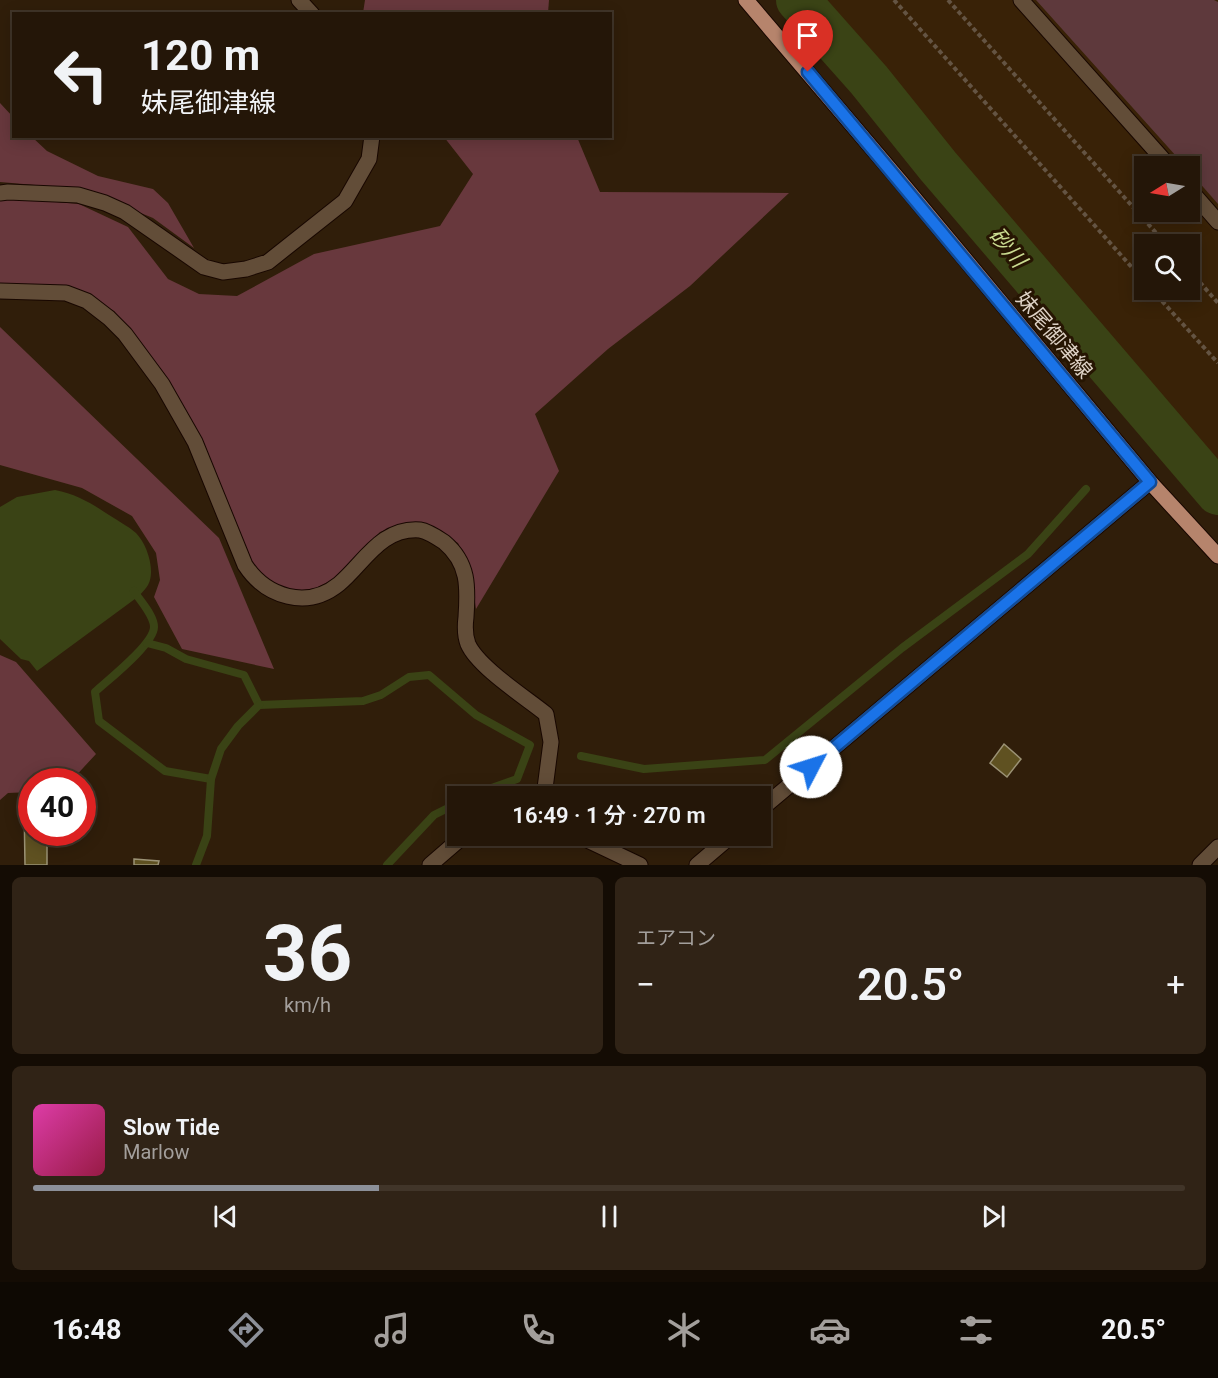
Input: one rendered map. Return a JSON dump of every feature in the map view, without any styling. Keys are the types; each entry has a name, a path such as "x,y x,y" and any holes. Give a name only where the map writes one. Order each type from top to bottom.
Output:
{"main road":[{"name":"妹尾御津線","path":"746,0 1150,482 1218,556"}],"street":[{"path":"299,0 310,12"},
{"path":"1021,0 1159,156"},
{"path":"0,193 78,195 105,203 125,212 204,267 223,272 246,270 268,262 345,201 369,159 372,138"},
{"path":"1200,201 1218,222"},
{"path":"0,291 66,294 87,302 109,318 125,334 162,384 195,442 245,565 254,579 270,590 287,597 304,598 322,593 338,585 371,550 402,531 422,530 440,539 455,551 463,568 468,588 465,627 468,644 481,662 546,714 551,742 545,786"},
{"path":"771,801 1150,482"},
{"path":"430,865 452,846"},
{"path":"600,846 640,865"},
{"path":"697,865 719,846"},
{"path":"1200,865 1218,847"}],"path":[{"path":"894,0 1134,270"},
{"path":"948,0 1157,234"},
{"path":"1200,282 1218,303"},
{"path":"1161,300 1218,363"}],"shaded area":[{"path":"365,0 549,0 548,12 363,12"},
{"path":"813,0 1218,0 1218,469 978,199"},
{"path":"1036,0 1214,0 1218,2 1218,204 1200,183 1200,156 1176,156"},
{"path":"0,103 12,116 12,138 33,138 47,151 98,176 153,189 168,203 194,248 153,218 81,189 0,182"},
{"path":"445,138 577,138 600,192 789,193 690,286 608,349 535,414 559,471 476,609 470,570 458,543 433,528 408,522 380,532 334,579 316,588 298,591 282,588 261,575 250,563 202,441 164,373 114,311 69,287 0,285 0,201 12,198 79,204 128,227 168,279 199,294 237,296 314,254 440,226 473,174"},
{"path":"0,327 219,538 274,669 182,649 154,597 160,580 156,553 132,516 82,488 0,465"},
{"path":"55,490 90,503 136,533 147,551 151,573 148,585 139,596 37,671 29,661 21,659 0,639 0,507 17,497"},
{"path":"0,655 16,662 96,754 83,768 18,768 18,793 8,793 0,800"}],"building":[{"path":"1004,744 1021,759 1007,777 990,763"},
{"path":"25,846 47,846 47,865 25,865"},
{"path":"134,859 159,861 158,865 134,865"}],"waterway":[{"name":"砂川","path":"798,0 869,80 938,166 1218,493"},
{"path":"1144,419 1149,413"},
{"path":"581,756 644,769 765,760 902,648 1028,554 1086,489"},
{"path":"134,591 149,613 154,627 147,643 139,652 95,692 99,721 165,771 211,779"},
{"path":"147,643 166,648 186,659 244,675 259,705 363,701 381,695 409,677 429,675 476,715 530,745 517,779 497,786"},
{"path":"196,865 207,836 211,779 221,749 238,726 259,705"},
{"path":"387,865 434,815 447,808"}],"route":[{"path":"808,72 1150,482 811,767"}]}
